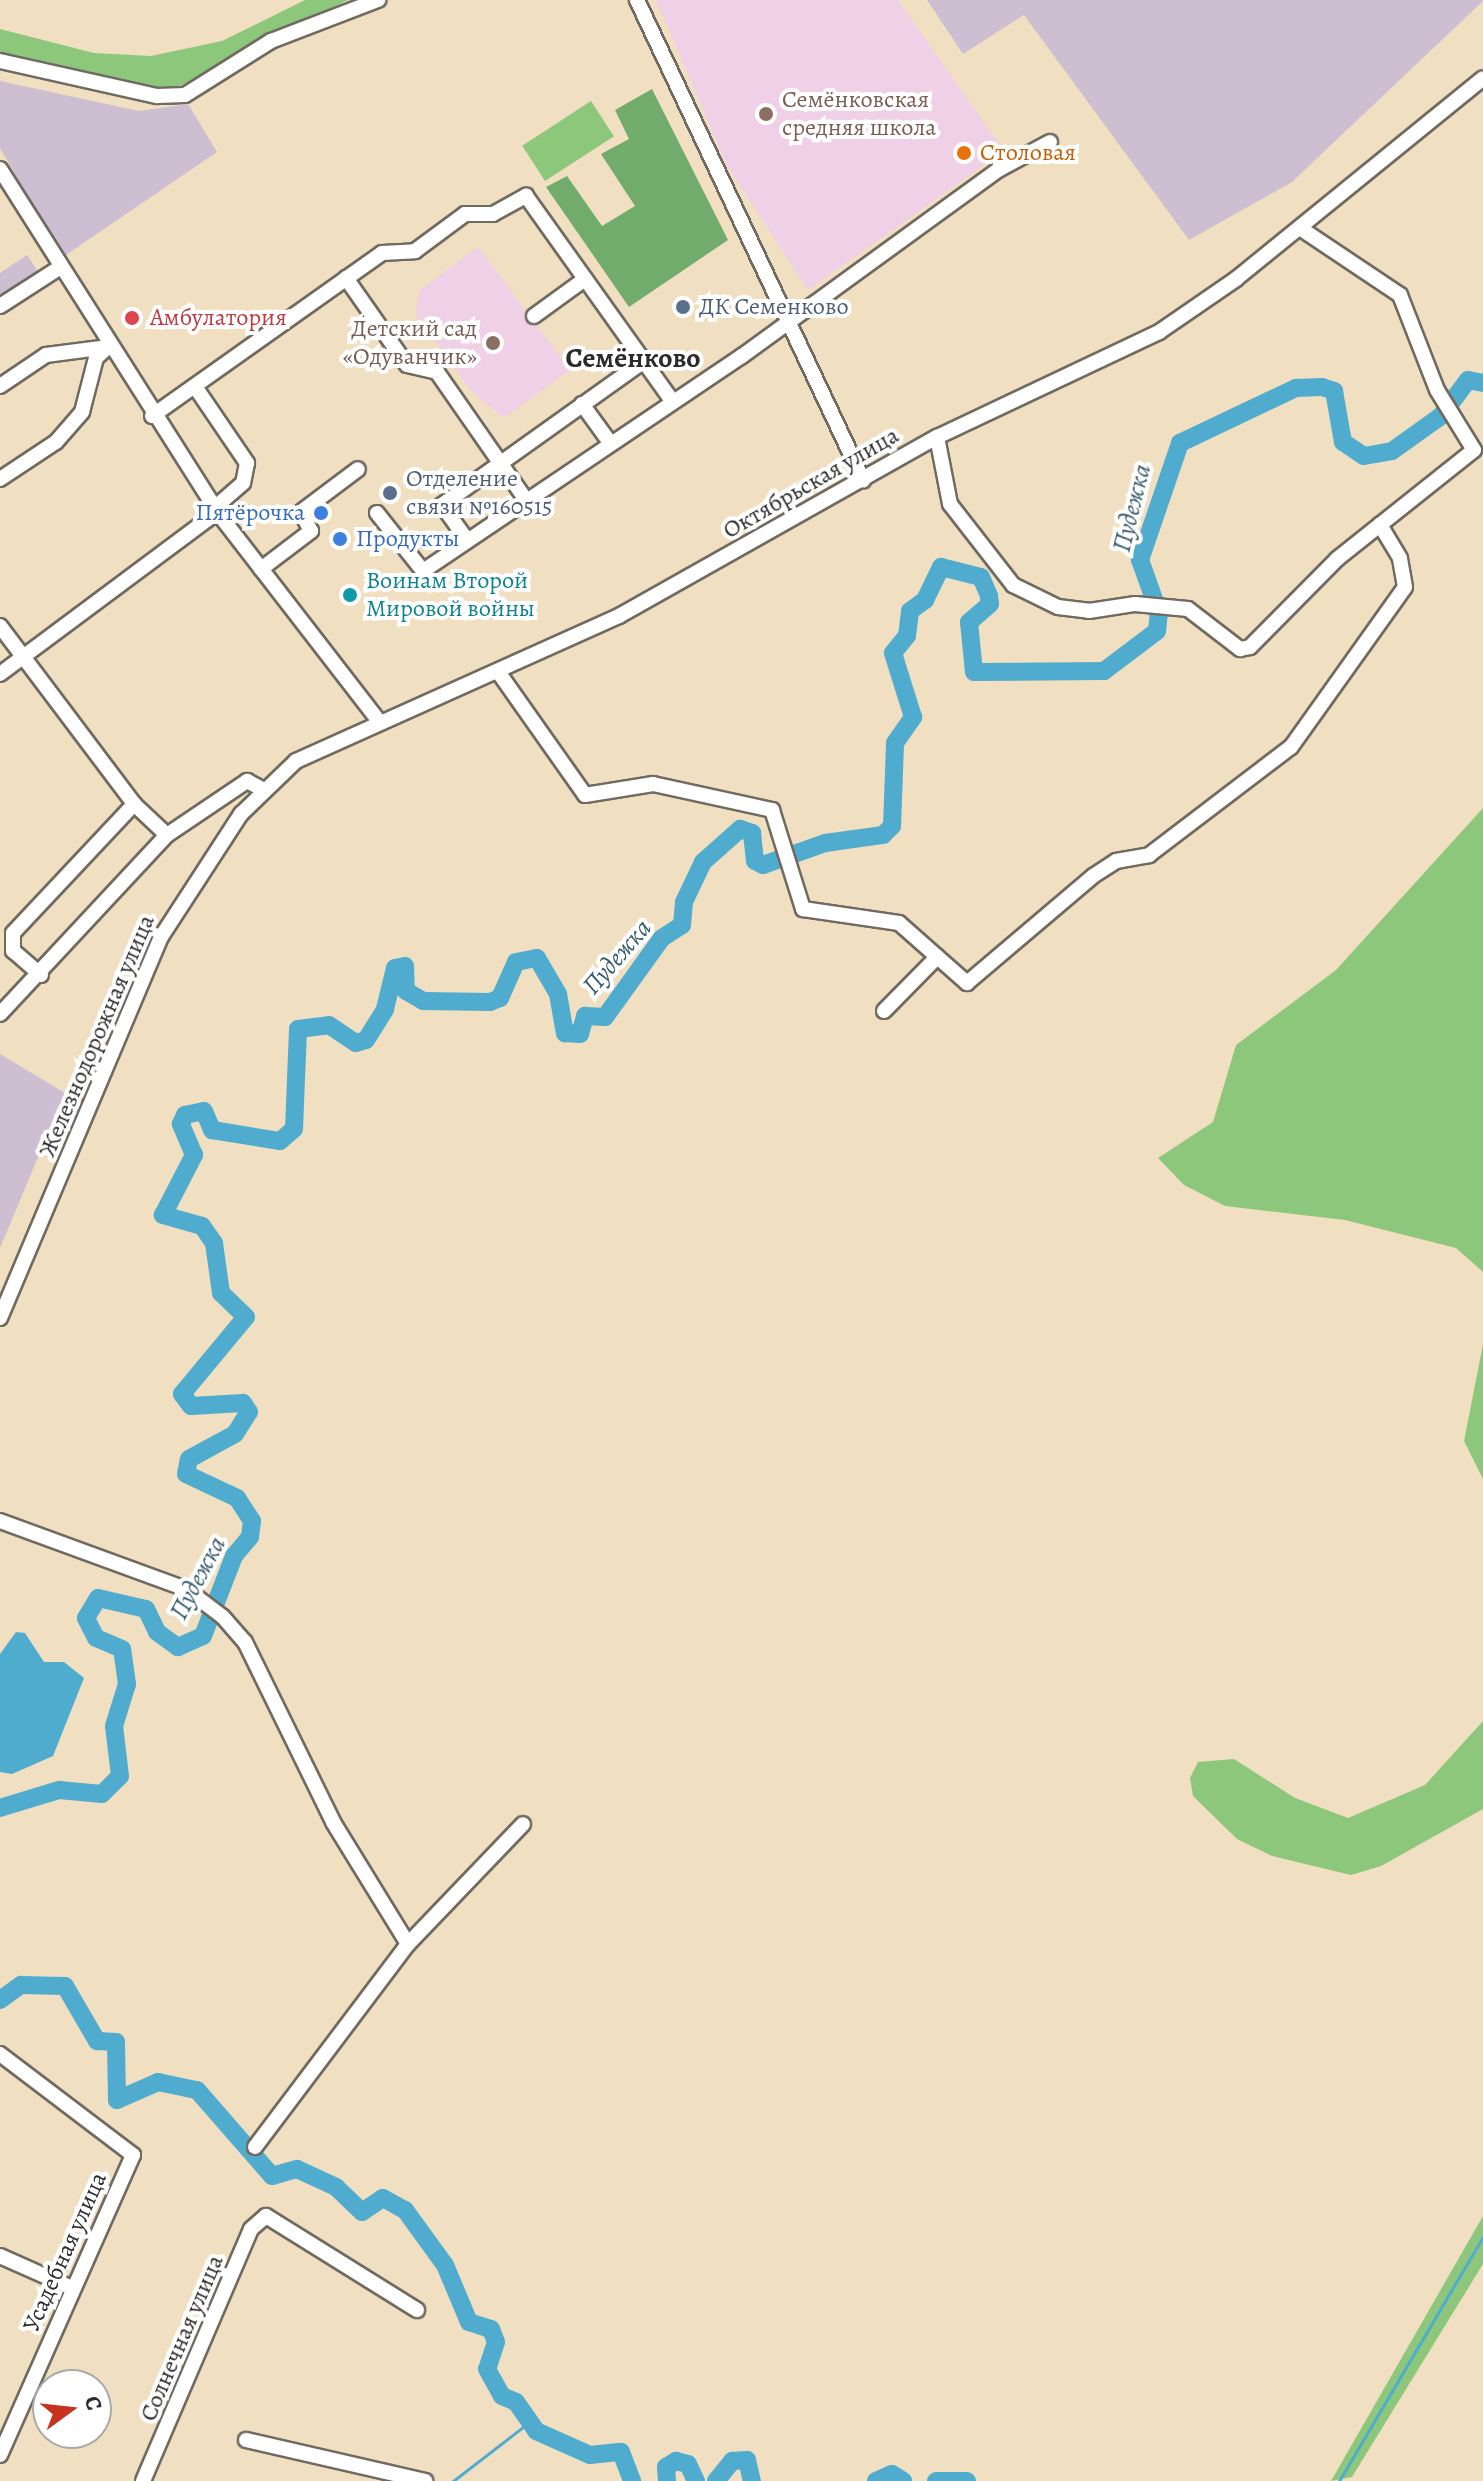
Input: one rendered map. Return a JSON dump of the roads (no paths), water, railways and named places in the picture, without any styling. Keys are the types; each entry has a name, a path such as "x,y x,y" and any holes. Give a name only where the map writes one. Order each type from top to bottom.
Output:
{"street":[{"path":"0,61 157,96 185,95 271,41 378,0"},
{"path":"637,0 863,480"},
{"name":"Октябрьская улица","path":"264,790 296,761 378,720 499,673 619,616 937,437 1159,332 1300,228 1483,78"},
{"path":"377,513 423,571 789,323 998,170 1050,142"},
{"path":"0,169 108,347 215,510 378,720"},
{"path":"152,416 196,388 382,253 415,251 465,214 493,214 526,196 672,401"},
{"path":"937,437 950,504 1013,585 1058,607 1157,605 1188,609 1240,649 1250,647 1380,525 1474,450 1455,413 1442,399 1400,295 1300,228"},
{"path":"0,306 59,268"},
{"path":"346,278 407,365 437,372 526,500"},
{"path":"534,316 585,279"},
{"path":"0,386 46,355 108,347"},
{"path":"0,479 56,442 82,412 96,358 108,347"},
{"path":"467,540 442,505 644,361"},
{"path":"0,674 215,510 243,483 247,463 196,388"},
{"path":"582,404 611,444"},
{"path":"261,569 311,531 301,512 358,469"},
{"path":"499,673 585,795 653,784 772,810 803,909 899,923 967,983 1093,876 1116,861 1149,855 1249,775 1273,764 1405,587 1400,558 1380,525"},
{"path":"0,626 134,804 167,835"},
{"path":"0,1014 41,975 167,835 247,781 264,790"},
{"name":"Железнодорожная улица","path":"0,1318 161,937 196,873 264,790"},
{"path":"41,975 13,951 13,933 134,804"},
{"path":"884,1011 937,957"},
{"path":"0,1521 186,1589 223,1617 245,1642 333,1822 408,1944"},
{"path":"255,2147 408,1944 523,1824"},
{"name":"Усадебная улица","path":"0,2054 133,2155 7,2419 0,2455"},
{"name":"Солнечная улица","path":"143,2481 251,2229 266,2216 417,2310"},
{"path":"0,2256 72,2288"},
{"path":"246,2440 424,2478"}],"water":[{"path":"16,1632 25,1633 44,1662 64,1662 84,1678 53,1756 12,1774 0,1772 0,1654"}],"waterway":[{"name":"Пудежка","path":"0,1808 59,1790 102,1794 120,1776 114,1726 127,1684 122,1649 96,1638 86,1618 98,1598 146,1609 157,1632 178,1647 203,1636 234,1556 250,1537 252,1521 237,1498 186,1474 189,1459 235,1434 249,1412 243,1403 191,1406 182,1394 246,1317 221,1293 214,1243 202,1226 163,1215 194,1155 181,1124 185,1115 204,1111 212,1130 280,1141 294,1129 298,1029 329,1025 356,1043 366,1040 385,1009 395,968 405,966 406,991 423,1001 490,1002 500,998 516,962 537,958 558,994 565,1033 580,1034 585,1016 605,1017 662,938 682,925 684,902 703,862 740,829 752,833 755,861 763,865 825,843 883,835 892,826 895,743 913,717 893,653 907,636 910,611 925,600 941,567 981,577 989,596 990,604 969,622 974,672 1104,671 1157,631 1159,613 1140,560 1180,443 1296,388 1322,387 1334,391 1343,442 1364,456 1392,451 1441,416 1468,380 1483,383"},
{"path":"0,2000 21,1985 65,1986 97,2041 116,2042 117,2100 158,2082 197,2090 272,2176 297,2169 336,2187 362,2212 383,2198 405,2210 445,2265 469,2322 491,2329 496,2342 487,2369 502,2396 516,2402 536,2431 590,2455 621,2452 632,2481"},
{"path":"1339,2481 1483,2237"},
{"path":"453,2481 528,2423"},
{"path":"716,2481 732,2461 747,2460 752,2481"},
{"path":"667,2481 666,2467 676,2461 688,2464 696,2481"},
{"path":"876,2481 892,2474 903,2481"},
{"path":"936,2481 967,2481"}],"place":[{"name":"Семёнковская средняя школа","path":"766,114"},
{"name":"Столовая","path":"964,153"},
{"name":"ДК Семенково","path":"683,307"},
{"name":"Амбулатория","path":"132,318"},
{"name":"Детский сад «Одуванчик»","path":"493,343"},
{"name":"Отделение связи №160515","path":"390,493"},
{"name":"Пятёрочка","path":"321,513"},
{"name":"Продукты","path":"340,539"},
{"name":"Воинам Второй Мировой войны","path":"350,595"}],"district":[{"name":"Семёнково","path":"633,358"}]}
